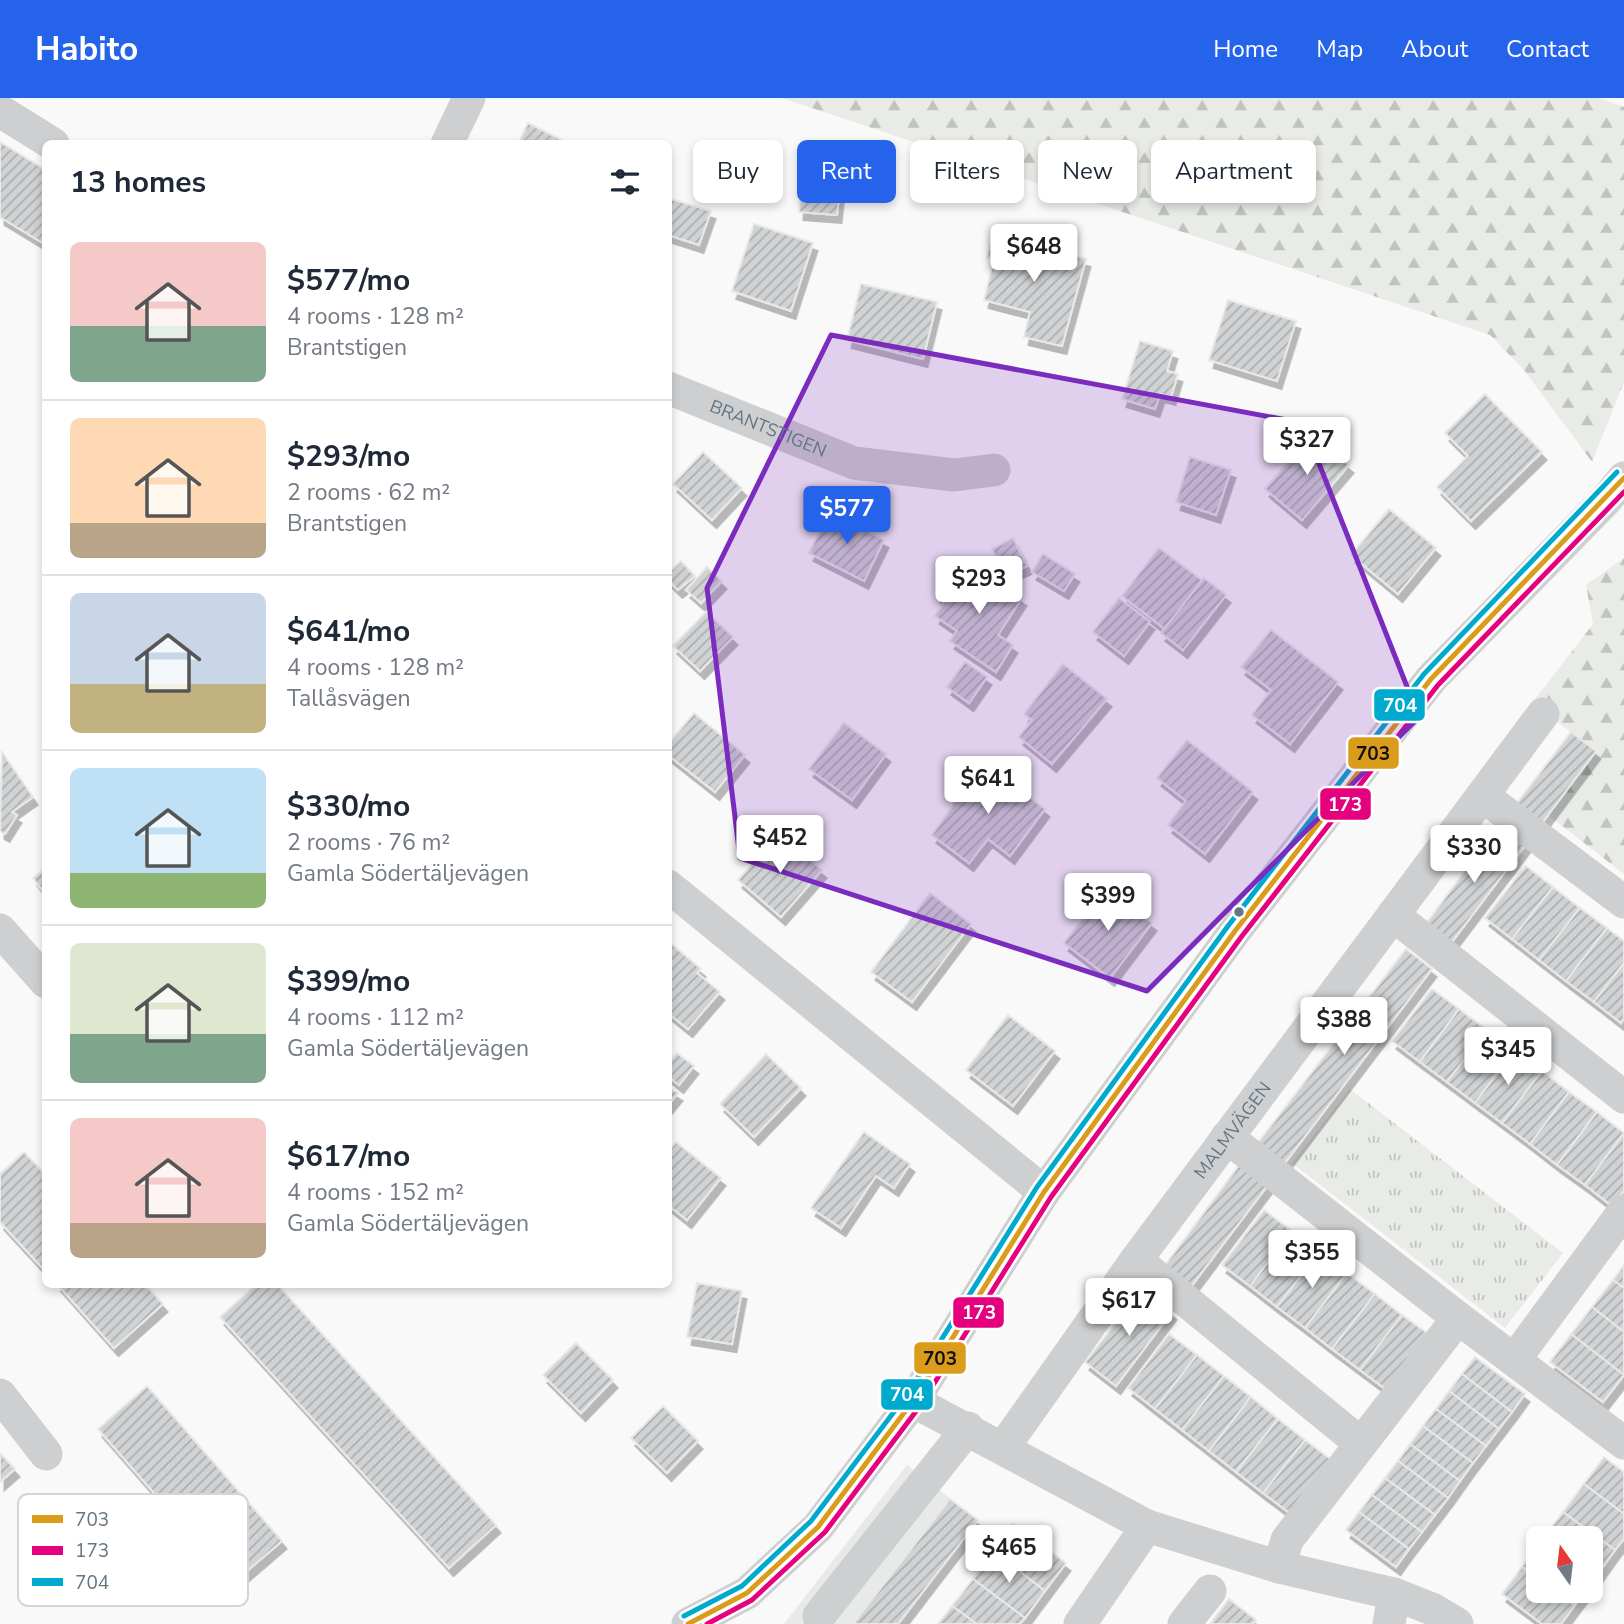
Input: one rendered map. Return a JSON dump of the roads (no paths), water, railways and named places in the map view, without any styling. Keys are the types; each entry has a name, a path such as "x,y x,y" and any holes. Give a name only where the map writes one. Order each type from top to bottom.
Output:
{"street":[{"path":"449,140 469,98"},
{"path":"0,111 47,140"},
{"name":"BRANTSTIGEN","path":"672,390 854,463 954,475 994,470"},
{"path":"688,1624 747,1594 818,1527 913,1401 1044,1192 1235,931 1431,679 1605,501 1624,478"},
{"name":"MALMVÄGEN","path":"1003,1448 1136,1259 1543,715"},
{"path":"1483,796 1624,902"},
{"path":"672,889 1044,1192"},
{"path":"1393,915 1624,1097"},
{"path":"0,930 42,977"},
{"path":"1227,1137 1458,1318 1624,1443"},
{"path":"1515,1359 1624,1211"},
{"path":"1136,1259 1359,1442"},
{"path":"1279,1567 1287,1540 1359,1442 1458,1318"},
{"path":"0,1395 46,1454"},
{"path":"913,1401 1147,1526 1279,1567 1392,1609 1432,1609 1457,1624"},
{"path":"819,1616 968,1428"},
{"path":"1080,1624 1147,1526"},
{"path":"1184,1624 1210,1591"}]}
